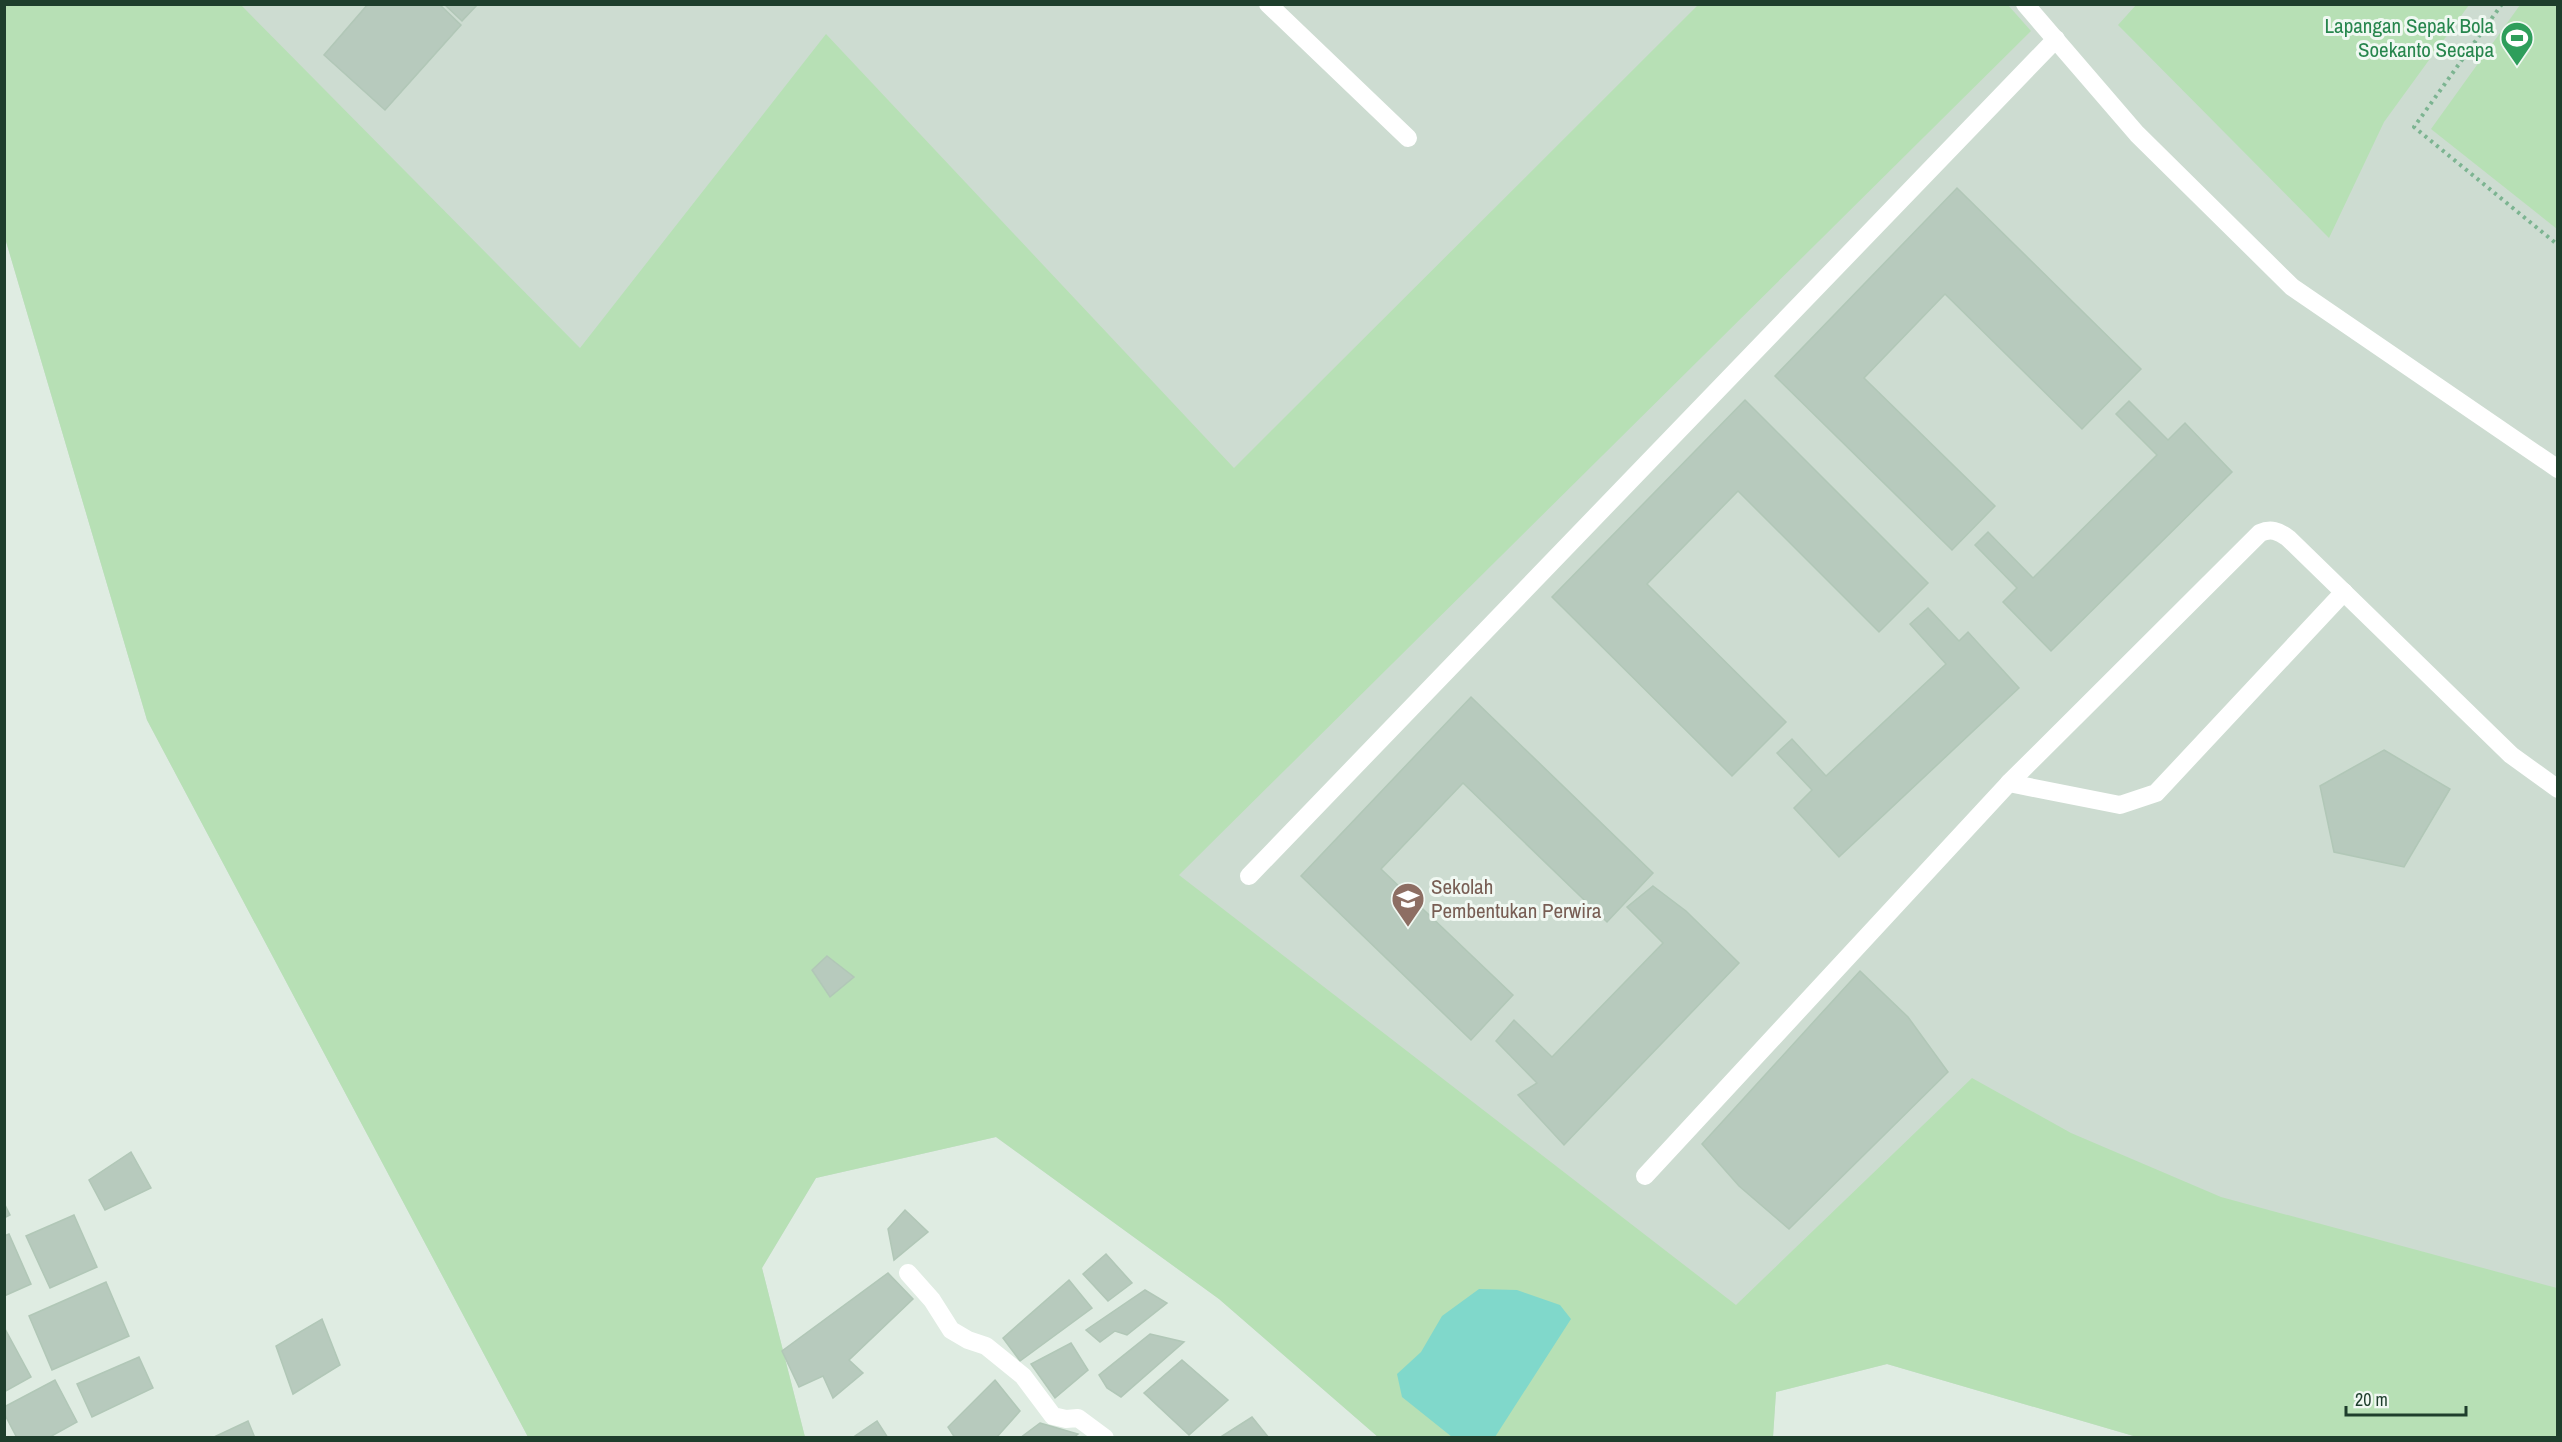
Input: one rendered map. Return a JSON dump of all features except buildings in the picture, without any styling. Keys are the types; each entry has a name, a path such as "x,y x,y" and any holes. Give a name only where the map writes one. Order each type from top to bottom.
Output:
{"street":[{"path":"1268,4 1408,138"},
{"path":"2025,4 2137,134 2292,287 2558,469"},
{"path":"1249,876 2056,39"},
{"path":"1645,1176 2009,783 2260,533 2273,530 2281,533 2511,755 2558,789"},
{"path":"2009,783 2120,805 2156,793 2344,592"},
{"path":"908,1273 932,1300 951,1330 968,1340 986,1346 1023,1376 1053,1416 1065,1419 1078,1418 1105,1437"}],"path":[{"path":"2502,4 2414,127 2558,245"}],"shaded area":[{"name":"Sekolah Pembentukan Perwira","path":"4,5 2557,5 2557,1437 2137,1437 1887,1364 1776,1392 1773,1437 1378,1437 1219,1299 996,1137 816,1178 762,1268 805,1437 528,1437 147,720 5,238"}],"green space":[{"path":"4,5 241,5 580,348 826,34 1234,468 1698,5 2008,5 2031,31 1179,875 1736,1305 1972,1078 2071,1133 2221,1197 2557,1288 2557,1437 2137,1437 1887,1364 1776,1392 1773,1437 1378,1437 1219,1299 996,1137 816,1178 762,1268 805,1437 528,1437 147,720 5,238"},
{"path":"2136,5 2469,5 2384,122 2329,238 2118,25"},
{"name":"Lapangan Sepak Bola Soekanto Secapa","path":"2520,5 2557,5 2557,229 2431,129"}],"water":[{"path":"1479,1289 1517,1290 1560,1305 1571,1319 1495,1437 1452,1437 1402,1397 1397,1374 1421,1352 1442,1316"}],"place":[{"name":"Lapangan Sepak Bola Soekanto Secapa","path":"2517,67"},
{"name":"Sekolah Pembentukan Perwira","path":"1408,928"}]}
